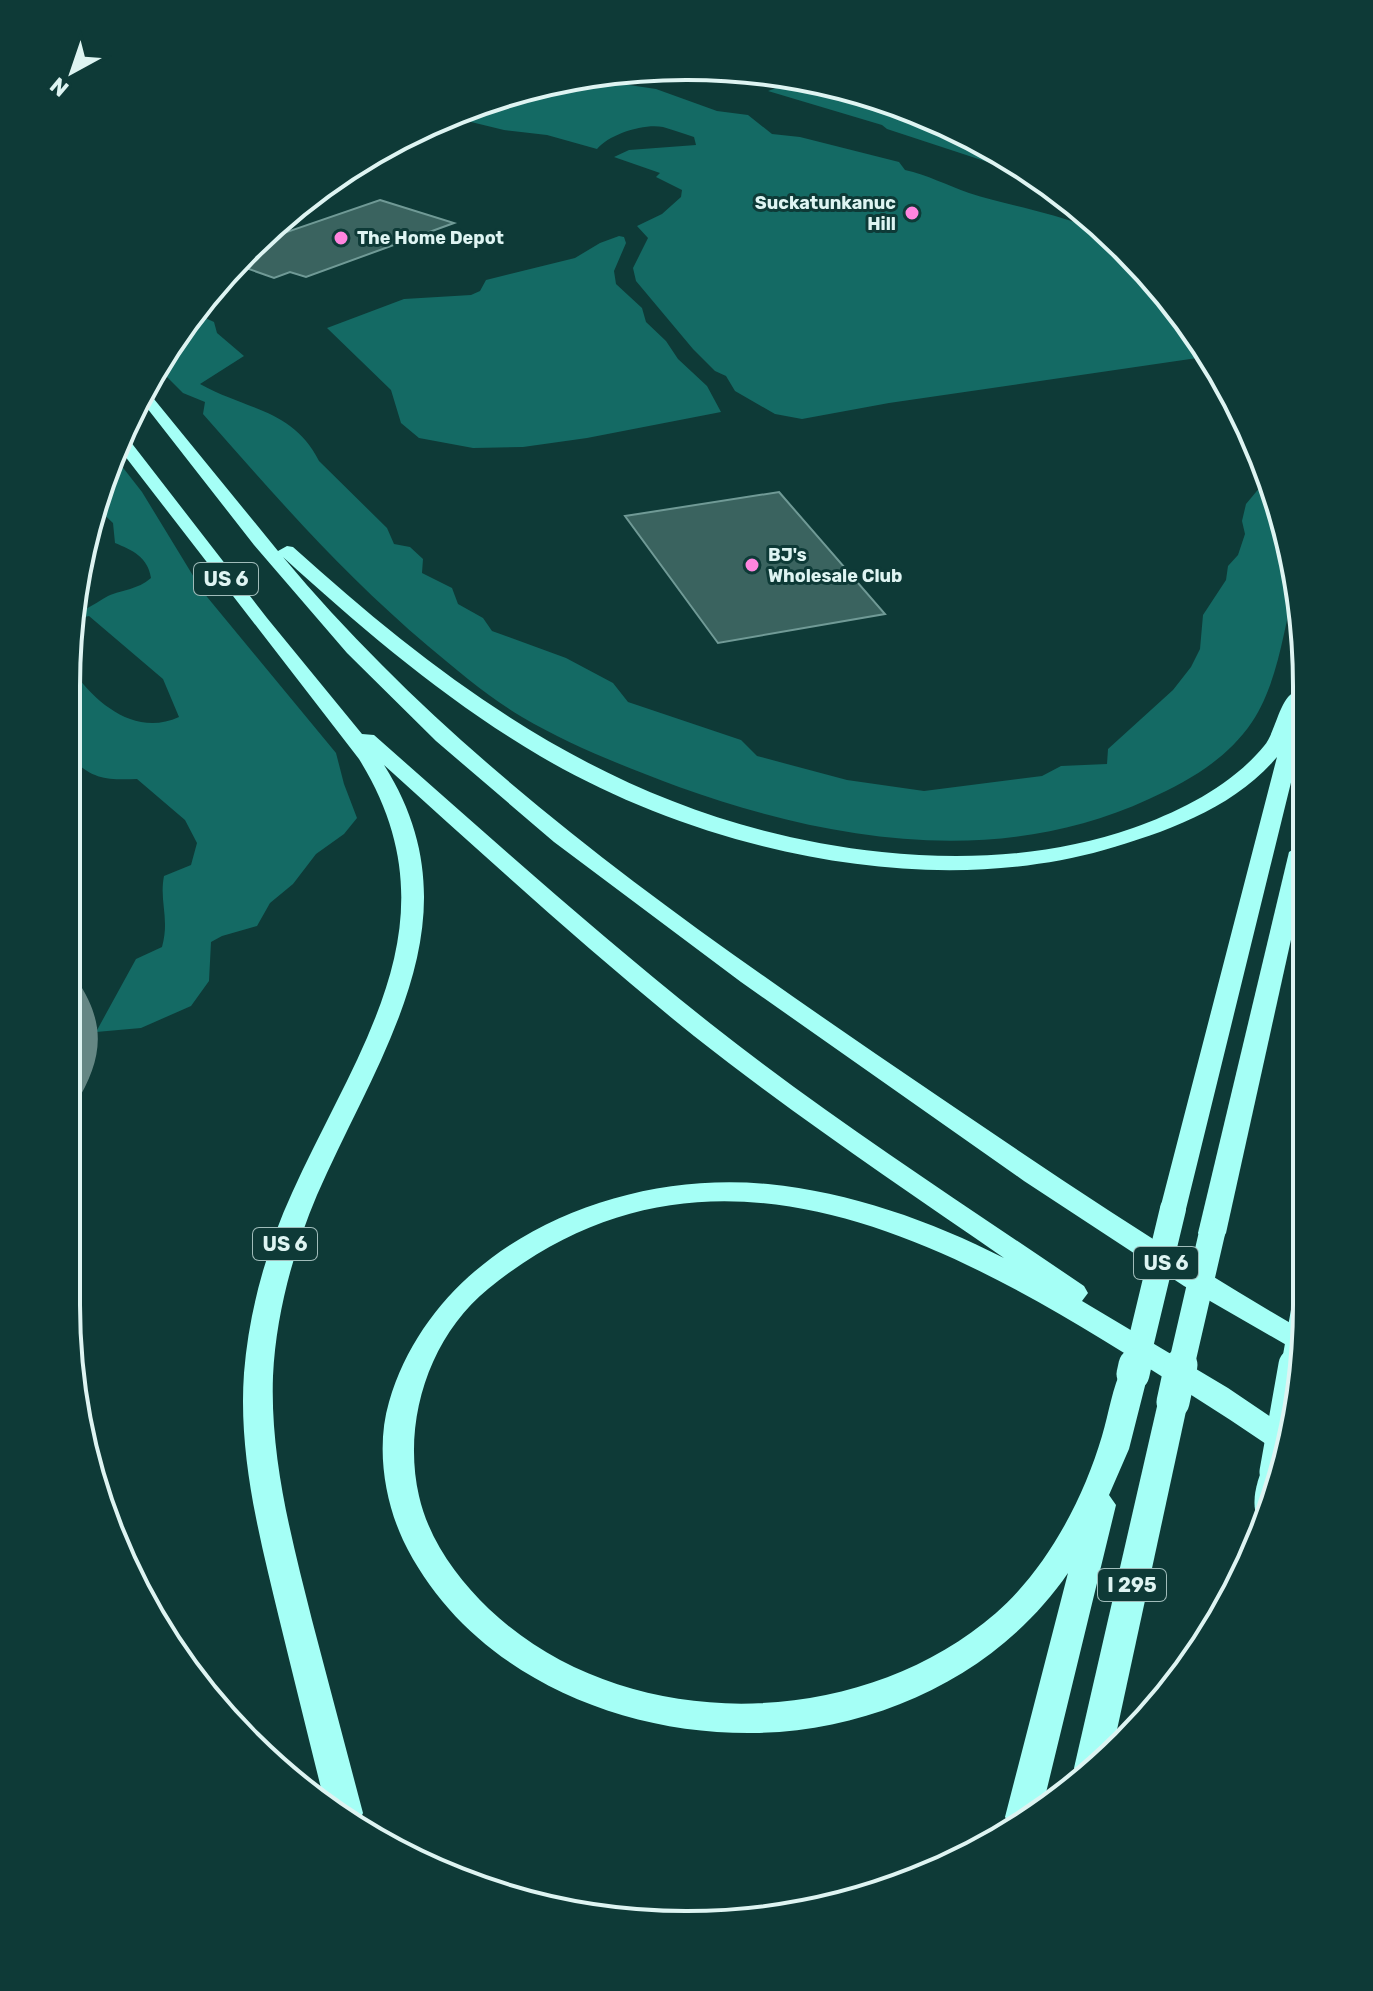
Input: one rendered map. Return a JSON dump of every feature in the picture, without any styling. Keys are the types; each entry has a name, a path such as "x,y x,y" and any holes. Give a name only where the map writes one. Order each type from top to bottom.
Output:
{"highway":[{"name":"US 6","path":"151,402 340,634 386,683 469,759 605,872 741,972 1065,1197 1159,1259 1292,1338"},
{"name":"US 6","path":"128,449 331,711 366,751 393,797 410,847 416,902 406,962 393,1004 304,1194 283,1248 268,1307 259,1369 258,1433 268,1502 343,1804"},
{"path":"223,494 399,648 473,703 549,753 623,790 676,810 756,835 828,851 904,861 993,862 1063,853 1129,836 1195,808 1255,767 1281,736 1293,707"},
{"path":"331,711 394,761 603,948 704,1031 885,1163 1278,1437"},
{"path":"1025,1807 1293,727"},
{"name":"I 295","path":"1095,1752 1293,882"},
{"path":"1118,1436 1087,1512 1060,1560 1022,1608 979,1647 923,1680 858,1703 811,1713 751,1718 678,1713 611,1696 549,1671 499,1637 460,1601 430,1561 409,1517 398,1455 402,1412 414,1370 440,1324 476,1283 520,1251 569,1224 622,1206 699,1192 752,1191 800,1197 848,1208 905,1227 1058,1300 1229,1404"}],"street":[{"path":"80,998 89,1014 91,1027 87,1066 80,1080"}],"shaded area":[{"path":"620,84 656,89 717,111 748,115 772,134 800,137 899,162 905,170 969,193 1077,223 1142,287 1168,317 1196,358 889,403 802,419 775,414 735,391 726,376 715,371 693,349 636,281 633,268 648,238 637,226 662,214 681,197 682,190 656,177 660,173 614,157 629,150 696,145 694,137 655,126 618,134 597,149 547,135 504,130 467,121 530,101"},
{"path":"778,87 805,92 881,112 919,126 996,165 882,125 768,91"},
{"path":"619,236 624,237 626,243 614,271 616,284 642,308 646,322 666,341 678,359 707,386 721,412 523,447 473,448 419,438 401,423 391,390 327,328 404,299 471,295 480,291 486,280 575,258"},
{"path":"205,318 214,322 217,333 244,356 200,384 267,413 296,431 319,461 387,528 394,544 410,547 423,559 422,573 452,588 458,604 483,618 492,631 566,658 613,683 628,702 741,740 757,756 847,780 924,791 1042,776 1061,766 1107,764 1108,749 1173,690 1191,667 1200,649 1203,615 1226,580 1228,566 1238,555 1245,534 1242,521 1246,504 1259,488 1281,568 1289,612 1274,673 1252,722 1231,747 1206,768 1149,799 1092,821 1033,834 974,840 914,840 795,822 736,806 619,764 541,728 509,709 451,665 367,591 284,505 203,414 205,402 183,393 166,376"},
{"path":"122,466 142,492 203,592 336,753 357,818 344,834 316,854 293,884 270,903 257,926 211,942 209,981 191,1006 141,1028 96,1032 136,959 162,947 165,927 164,876 191,865 197,843 185,820 137,779 103,778 80,765 80,680 96,698 121,715 149,723 179,717 163,679 89,616 84,616 85,609 151,578 143,560 115,543 113,523 105,516"},
{"path":"80,1008 91,1033 80,1075"}],"building":[{"name":"The Home Depot","path":"380,200 454,223 306,277 290,272 274,278 248,269 285,233"},
{"name":"BJ's Wholesale Club","path":"779,492 885,614 718,643 625,516"}],"place":[{"name":"Suckatunkanuc Hill","path":"912,213"},
{"name":"The Home Depot","path":"341,238"},
{"name":"BJ's Wholesale Club","path":"752,565"}]}
